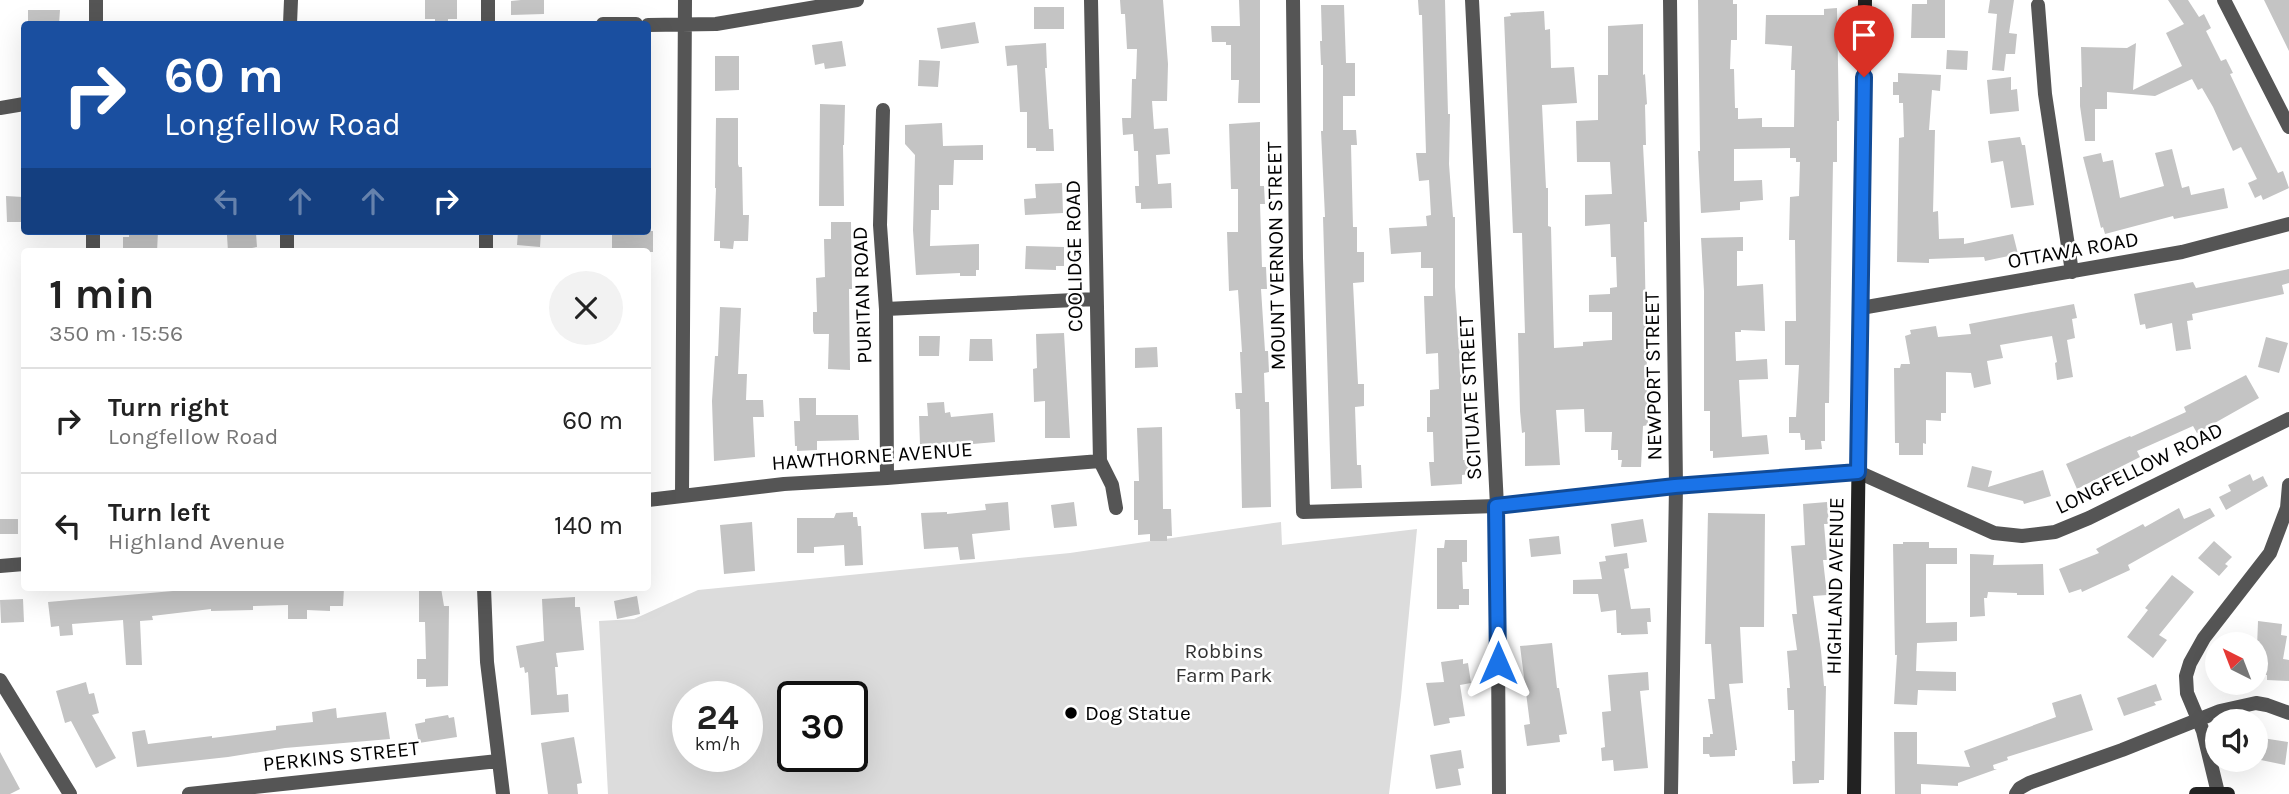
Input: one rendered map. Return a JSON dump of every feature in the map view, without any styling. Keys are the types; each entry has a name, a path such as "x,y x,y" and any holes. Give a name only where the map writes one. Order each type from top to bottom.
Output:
{"street":[{"path":"96,0 96,21"},
{"path":"290,21 291,0"},
{"path":"488,0 488,21"},
{"path":"682,496 685,0"},
{"path":"651,25 716,24 857,0"},
{"name":"COOLIDGE ROAD","path":"1091,0 1100,461 1112,485 1116,508"},
{"name":"MOUNT VERNON STREET","path":"1293,0 1303,512"},
{"name":"SCITUATE STREET","path":"1472,0 1496,506 1499,794"},
{"name":"NEWPORT STREET","path":"1670,0 1675,486 1671,794"},
{"name":"HIGHLAND AVENUE","path":"1854,794 1865,0"},
{"path":"2224,0 2289,127"},
{"path":"2038,5 2045,94 2072,272"},
{"path":"0,108 21,104"},
{"name":"PURITAN ROAD","path":"883,110 880,225 886,309 887,478"},
{"name":"OTTAWA ROAD","path":"1861,308 2193,250 2289,224"},
{"path":"886,309 1096,299"},
{"name":"LONGFELLOW ROAD","path":"1303,512 1496,506 1675,486 1858,472 1994,533 2022,536 2055,532 2089,518 2289,419"},
{"name":"HAWTHORNE AVENUE","path":"651,500 784,484 1100,461"},
{"path":"2218,793 2198,719 2186,688 2190,663 2204,638 2270,553 2287,508 2289,485"},
{"path":"0,566 21,564"},
{"path":"484,591 487,662 503,794"},
{"path":"0,680 70,794"},
{"path":"2016,794 2024,785 2220,711 2256,703 2289,713"},
{"name":"PERKINS STREET","path":"189,794 498,761"},
{"path":"2196,794 2228,794"}],"green space":[{"name":"Robbins Farm Park","path":"1281,522 1282,545 1417,529 1389,794 608,794 599,621 634,619 698,590 1070,553"}],"building":[{"path":"425,0 457,0 457,19 425,19"},
{"path":"544,0 544,14 511,15 511,1"},
{"path":"1120,0 1163,0 1168,64 1167,101 1152,101 1154,129 1168,128 1170,154 1156,155 1158,184 1171,183 1172,208 1141,209 1141,203 1136,203 1135,186 1139,186 1138,151 1134,151 1133,134 1123,135 1122,118 1131,118 1132,79 1136,79 1137,49 1127,49 1125,14 1121,14"},
{"path":"1239,0 1260,0 1260,103 1238,103 1239,80 1231,80 1231,45 1226,45 1226,42 1212,42 1211,26 1240,26"},
{"path":"1418,0 1445,0 1450,114 1449,164 1455,217 1455,287 1463,460 1468,460 1469,474 1462,475 1462,484 1431,486 1429,462 1434,462 1433,432 1427,432 1427,417 1430,417 1430,390 1439,389 1438,353 1426,354 1424,296 1433,296 1433,268 1421,268 1421,252 1391,254 1389,228 1427,226 1426,216 1431,215 1429,180 1419,181 1416,153 1426,153 1422,15 1419,15"},
{"path":"1698,0 1733,0 1733,4 1737,4 1737,40 1731,40 1730,69 1734,69 1735,108 1738,108 1738,119 1762,118 1762,127 1794,127 1795,70 1791,70 1792,46 1765,44 1766,15 1824,15 1824,9 1837,8 1839,121 1837,162 1833,162 1829,403 1825,403 1825,441 1821,441 1822,449 1805,450 1805,440 1801,440 1800,433 1789,433 1789,417 1796,417 1799,365 1785,365 1785,321 1796,321 1795,240 1789,240 1790,197 1799,196 1800,162 1796,162 1796,158 1790,158 1790,148 1734,149 1734,181 1762,180 1763,200 1740,202 1740,210 1701,213 1698,151"},
{"path":"1927,0 1945,0 1945,38 1911,38 1912,4 1927,4"},
{"path":"1990,0 2014,0 2009,33 2017,34 2015,54 2006,54 2004,71 1992,70 1997,14 1988,13"},
{"path":"2168,0 2188,0 2199,17 2204,14 2211,28 2206,31 2221,61 2226,59 2248,112 2278,173 2283,171 2289,188 2263,200 2261,195 2255,198 2248,183 2257,179 2241,147 2233,151 2213,107 2202,88 2198,90 2192,79 2155,96 2107,92 2107,109 2095,109 2095,141 2085,141 2080,106 2081,47 2127,48 2136,43 2133,90 2182,66 2166,33 2184,24"},
{"path":"2264,0 2289,0 2289,51"},
{"path":"1321,5 1344,5 1346,63 1355,63 1355,96 1343,96 1343,130 1356,130 1357,145 1351,145 1353,227 1357,227 1357,252 1364,252 1364,282 1353,283 1358,384 1364,384 1364,406 1355,407 1357,465 1361,465 1362,488 1331,489 1321,131"},
{"path":"1034,7 1064,7 1064,29 1034,29"},
{"path":"28,10 60,10 59,21 28,21"},
{"path":"1544,11 1545,30 1550,29 1551,68 1574,67 1577,103 1542,105 1548,226 1551,227 1554,348 1612,340 1612,312 1589,312 1589,295 1610,294 1610,288 1617,287 1616,257 1611,257 1610,224 1585,226 1585,195 1612,194 1610,162 1577,162 1576,121 1598,120 1598,75 1608,75 1608,26 1643,24 1643,75 1645,74 1647,104 1646,145 1643,145 1647,222 1644,222 1648,425 1643,426 1641,467 1621,467 1622,460 1618,460 1618,450 1611,450 1612,432 1585,432 1584,409 1556,410 1560,465 1525,466 1525,432 1522,433 1520,411 1518,333 1525,333 1522,233 1513,233 1504,17 1511,16 1510,13"},
{"path":"975,22 979,43 941,49 937,28"},
{"path":"842,41 846,66 825,69 824,63 815,65 812,45"},
{"path":"1046,43 1049,129 1053,129 1054,151 1036,151 1036,148 1027,148 1027,112 1020,112 1017,65 1007,66 1005,46"},
{"path":"1947,50 1968,51 1967,70 1946,69"},
{"path":"715,56 739,56 739,90 715,91"},
{"path":"919,60 940,61 938,87 918,86"},
{"path":"1898,73 1941,75 1940,91 1932,90 1929,130 1935,130 1933,212 1938,211 1939,239 1964,238 1964,244 2013,234 2018,254 1985,261 1984,257 1929,259 1929,263 1897,262 1899,138 1904,137 1903,103 1899,103 1899,95 1893,95 1893,82 1898,82"},
{"path":"2011,77 2011,90 2017,89 2019,111 1990,114 1987,80"},
{"path":"820,104 845,105 844,206 819,206"},
{"path":"716,118 738,118 738,164 742,167 743,215 749,215 748,241 734,241 733,249 720,248 720,241 714,241"},
{"path":"1260,122 1260,186 1264,186 1265,204 1260,204 1262,267 1266,267 1267,289 1261,289 1269,372 1264,373 1265,402 1269,402 1271,507 1242,508 1240,409 1236,409 1235,393 1242,393 1242,352 1238,290 1229,291 1227,232 1238,232 1238,189 1231,189 1229,124"},
{"path":"942,123 943,146 983,145 983,160 954,160 953,185 939,185 939,210 931,210 930,246 979,244 979,270 976,270 976,276 960,276 960,273 916,275 913,230 915,155 905,144 905,125"},
{"path":"2020,137 2022,145 2025,145 2034,205 2011,208 2003,161 1991,163 1988,141"},
{"path":"2172,149 2182,188 2189,186 2191,195 2224,188 2228,208 2174,219 2173,216 2105,234 2103,227 2101,228 2083,157 2101,153 2103,162 2113,160 2120,198 2164,186 2155,153"},
{"path":"1062,183 1063,213 1025,215 1024,199 1036,198 1035,184"},
{"path":"6,196 21,197 21,222 7,222"},
{"path":"831,222 851,222 850,370 828,369 829,334 814,334 813,331 813,312 817,312 816,278 825,277 824,239 831,239"},
{"path":"653,231 653,252 651,248 612,248 612,235 651,235"},
{"path":"158,235 157,248 123,248 123,237"},
{"path":"227,235 256,235 257,247 228,248"},
{"path":"518,235 541,235 540,247 517,245"},
{"path":"1743,237 1743,251 1737,251 1737,286 1763,284 1765,331 1735,332 1736,361 1767,359 1768,379 1739,380 1742,437 1767,435 1769,454 1713,458 1713,451 1710,451 1710,411 1704,411 1701,238"},
{"path":"1026,246 1064,247 1064,266 1056,266 1056,270 1025,269"},
{"path":"2289,269 2289,283 2282,285 2284,294 2192,314 2193,320 2187,321 2191,349 2176,351 2172,323 2146,329 2145,324 2140,325 2134,294 2193,282 2196,288"},
{"path":"2074,304 2077,318 2072,319 2075,338 2067,340 2073,377 2057,380 2052,336 2000,345 2003,358 1987,361 1991,384 1974,388 1971,373 1946,372 1946,413 1941,413 1941,421 1926,420 1923,455 1899,455 1899,443 1895,443 1894,368 1900,368 1901,364 1910,364 1905,336 1911,334 1910,330 1936,326 1938,337 1971,334 1969,324"},
{"path":"720,307 741,308 738,374 747,374 746,400 763,400 764,417 753,417 755,457 714,461 712,401 715,356 718,356"},
{"path":"1064,333 1070,438 1045,438 1045,401 1034,402 1036,334"},
{"path":"919,336 940,336 939,356 919,356"},
{"path":"2266,337 2288,343 2279,373 2258,367"},
{"path":"970,339 992,339 993,361 969,361"},
{"path":"1157,347 1158,367 1135,368 1135,348"},
{"path":"2246,375 2259,398 2197,433 2193,426 2137,451 2140,457 2077,489 2066,464 2186,412 2184,407"},
{"path":"799,398 816,398 816,415 858,415 859,440 817,441 817,450 797,451 794,421 800,421"},
{"path":"944,402 945,413 950,412 951,417 993,413 995,442 920,445 919,416 928,416 927,403"},
{"path":"1162,427 1163,509 1171,509 1172,536 1167,536 1167,541 1150,541 1150,534 1138,535 1138,520 1134,520 1134,481 1139,481 1137,428"},
{"path":"1972,466 1992,471 1988,487 2043,470 2051,496 2024,504 2023,501 1967,487"},
{"path":"2250,474 2253,481 2263,476 2268,486 2226,510 2219,497 2231,491 2228,485"},
{"path":"1008,502 1010,530 972,534 975,559 960,560 958,547 924,549 921,513 947,514 986,510 985,504"},
{"path":"1074,502 1077,526 1054,528 1051,505"},
{"path":"1827,502 1829,524 1824,524 1827,560 1823,560 1827,595 1813,596 1826,686 1824,780 1819,780 1819,783 1793,784 1794,710 1788,710 1787,688 1790,688 1787,651 1797,650 1792,614 1797,614 1791,546 1805,545 1803,504"},
{"path":"2179,508 2184,519 2210,508 2215,516 2128,565 2130,570 2082,592 2081,589 2069,593 2059,569 2099,553 2096,549"},
{"path":"853,512 858,526 861,526 863,565 845,566 844,545 814,547 814,553 797,553 797,518 834,518 836,513"},
{"path":"1708,513 1765,514 1764,627 1740,627 1743,683 1729,684 1737,750 1735,756 1710,757 1709,754 1703,754 1703,737 1713,734 1708,699 1715,699 1711,644 1705,644"},
{"path":"0,519 18,519 18,534 0,534"},
{"path":"1643,519 1647,542 1614,547 1611,524"},
{"path":"752,522 755,571 724,574 720,525"},
{"path":"1559,536 1561,554 1531,557 1529,539"},
{"path":"1445,540 1467,540 1467,562 1462,562 1463,589 1469,589 1469,605 1459,605 1459,609 1437,609 1437,548 1444,548"},
{"path":"2214,541 2232,557 2219,576 2198,558"},
{"path":"1929,542 1929,548 1957,548 1957,564 1926,564 1926,623 1957,622 1957,641 1917,643 1916,671 1956,672 1956,691 1918,690 1917,705 1894,704 1897,655 1893,544"},
{"path":"1627,553 1629,568 1624,569 1631,609 1650,608 1648,634 1617,633 1616,610 1601,612 1598,594 1573,594 1573,580 1602,579 1599,562 1606,561 1605,556"},
{"path":"1970,554 1994,555 1993,565 2043,564 2044,595 1988,592 1987,598 1984,598 1985,616 1970,617"},
{"path":"2172,575 2194,592 2159,635 2167,640 2153,658 2127,637 2148,610 2145,608"},
{"path":"173,591 344,591 343,606 330,606 330,611 307,610 307,619 288,619 288,605 253,606 253,610 211,609 152,616 153,620 140,621 142,665 126,665 123,620 72,624 73,635 60,636 59,626 51,627 48,602"},
{"path":"419,591 442,591 444,606 449,606 448,686 426,687 426,679 417,679 417,659 426,659 425,622 419,622"},
{"path":"637,596 640,614 617,619 614,601"},
{"path":"575,597 575,607 580,607 584,650 556,653 558,667 555,667 557,695 568,694 569,712 531,715 528,672 525,673 524,667 520,668 516,646 544,641 542,599"},
{"path":"23,599 24,622 1,623 0,600"},
{"path":"2258,621 2282,624 2281,635 2287,636 2283,659 2289,660 2289,681 2268,680 2268,632 2258,632"},
{"path":"1552,643 1557,688 1567,734 1559,735 1560,742 1527,746 1524,725 1530,724 1520,646"},
{"path":"1463,659 1463,664 1468,663 1471,683 1460,685 1465,716 1449,718 1450,723 1434,726 1426,683 1444,682 1441,662"},
{"path":"1648,672 1649,690 1640,691 1648,768 1614,771 1613,760 1602,761 1601,748 1605,747 1602,712 1611,711 1608,675"},
{"path":"86,682 89,694 94,693 99,713 92,715 116,758 96,768 71,721 65,723 56,691"},
{"path":"2156,684 2162,700 2154,702 2156,705 2124,716 2117,698"},
{"path":"2081,694 2093,730 2007,757 2008,760 1993,765 1994,769 1997,769 1958,783 1958,786 1921,784 1921,794 1895,794 1894,732 1917,732 1917,764 1970,767 1964,751 2056,717 2052,703"},
{"path":"336,708 337,718 386,712 390,739 285,748 137,767 132,732 145,730 148,744 212,738 276,730 276,726 313,722 312,712"},
{"path":"448,715 449,718 454,717 457,737 419,743 415,724 425,722 425,719"},
{"path":"574,737 582,783 577,784 578,794 548,794 541,743"},
{"path":"2268,739 2288,742 2285,765 2268,761"},
{"path":"1461,750 1464,768 1458,769 1461,785 1436,789 1430,755"},
{"path":"0,752 20,789 10,794 0,794"}],"place":[{"name":"Dog Statue","path":"1071,713"}],"route":[{"path":"1498,663 1496,506 1675,486 1858,472 1864,77"}]}
